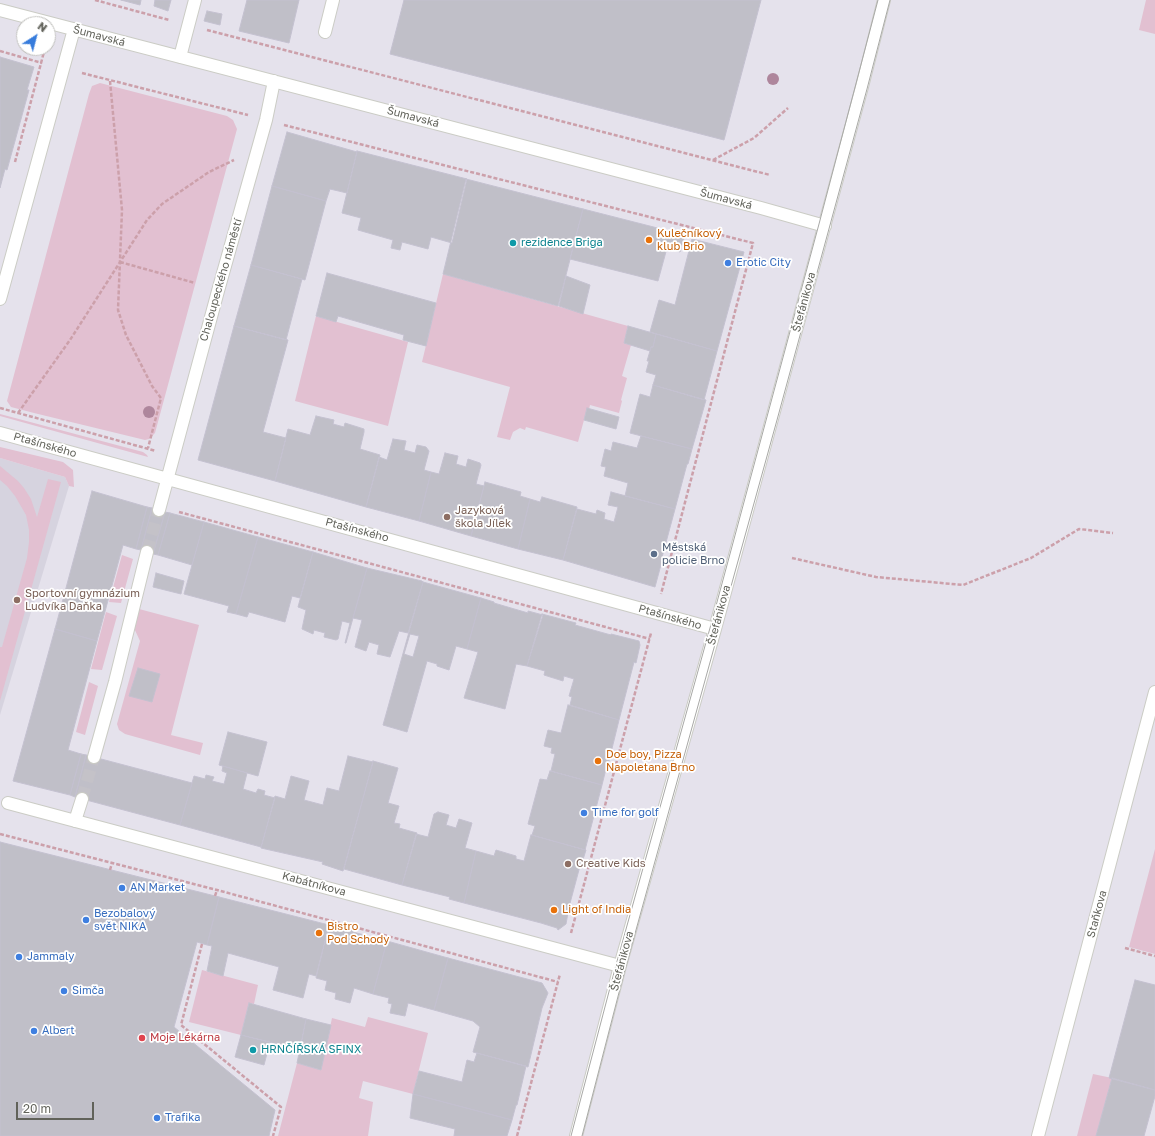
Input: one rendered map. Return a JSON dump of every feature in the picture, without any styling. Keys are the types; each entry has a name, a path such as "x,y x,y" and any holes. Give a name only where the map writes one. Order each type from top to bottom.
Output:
{"street":[{"path":"180,57 195,0"},
{"path":"325,32 333,0"},
{"name":"Štefánikova","path":"576,1136 620,966 715,629 825,226 884,0"},
{"name":"Šumavská","path":"0,10 761,208 825,226"},
{"path":"0,299 74,29"},
{"name":"Chaloupeckého náměstí","path":"159,510 266,120 274,81"},
{"name":"Ptašínského","path":"0,433 715,629"},
{"path":"94,757 115,682 147,552"},
{"name":"Staňkova","path":"1038,1136 1155,692"},
{"path":"75,821 82,799"},
{"name":"Kabátníkova","path":"8,803 620,966"}],"path":[{"path":"96,0 770,175"},
{"path":"0,51 48,64"},
{"path":"14,168 43,56"},
{"path":"76,72 753,243 660,599"},
{"path":"110,81 122,210 118,310 126,335 152,386 161,398 148,448"},
{"path":"712,160 754,138 788,108"},
{"path":"18,413 70,340 147,220 162,204 209,172 258,149"},
{"path":"120,262 195,283"},
{"path":"0,408 161,452"},
{"path":"172,510 650,639"},
{"path":"792,558 876,577 963,585 1031,558 1079,529 1113,533"},
{"path":"570,936 651,633"},
{"path":"0,834 217,890 558,982"},
{"path":"110,870 112,863"},
{"path":"215,896 217,890"},
{"path":"202,944 181,1025 281,1107 273,1136"},
{"path":"1125,948 1155,956"},
{"path":"517,1136 560,974"}],"shaded area":[{"path":"1146,0 1155,0 1155,34 1139,30"},
{"path":"100,83 227,116 233,120 237,129 155,433 149,439 145,440 11,407 7,401 89,94 92,86"},
{"path":"443,274 628,326 624,343 631,345 622,376 627,378 619,413 590,405 589,409 587,409 578,442 526,427 525,430 520,428 513,432 510,440 497,437 510,387 422,362"},
{"path":"316,316 408,342 388,426 295,401"},
{"path":"0,414 143,452 148,457 0,416"},
{"path":"0,447 63,462 73,470 74,487 69,486 65,477 0,458"},
{"name":"Sportovní gymnázium Ludvíka Daňka","path":"0,458 65,477 69,486 0,715"},
{"path":"0,466 24,488 31,499 37,517 48,479 61,482 0,701 0,647 2,647 27,558 29,530 26,515 15,496 0,480"},
{"path":"122,555 133,559 121,603 109,602"},
{"path":"139,609 199,625 171,735 203,743 200,755 125,734 119,730 117,724 140,641 134,628"},
{"path":"106,612 117,616 102,670 91,669"},
{"path":"89,682 98,686 85,735 76,732"},
{"path":"1155,849 1155,954 1129,947"},
{"path":"202,970 258,985 254,1004 249,1003 241,1035 189,1022"},
{"path":"368,1017 428,1033 413,1094 363,1081 359,1098 373,1102 368,1136 278,1136 297,1063 321,1070 332,1018 365,1027"},
{"path":"1093,1074 1112,1078 1096,1136 1077,1136"}],"building":[{"path":"121,0 141,0 140,5"},
{"path":"155,0 171,0 168,11 154,6"},
{"path":"247,0 299,0 289,43 239,31"},
{"path":"404,0 761,0 724,140 390,54"},
{"path":"207,11 222,14 220,25 204,21"},
{"path":"0,57 34,67 7,170 5,169 0,188"},
{"path":"287,132 357,152 347,193 330,189 326,201 272,186"},
{"path":"357,151 467,179 452,243 431,237 428,249 402,242 400,250 391,248 393,240 358,230 361,218 342,213"},
{"name":"rezidence Briga","path":"466,179 583,209 558,306 443,274"},
{"path":"272,186 326,201 305,280 251,265"},
{"path":"583,209 685,235 680,252 667,248 658,281 570,259"},
{"path":"692,239 744,252 717,351 650,332 659,300 675,305"},
{"path":"251,265 302,279 286,340 234,326"},
{"path":"327,273 436,303 426,346 403,340 404,335 338,316 336,322 316,316"},
{"path":"566,276 590,285 583,314 559,306"},
{"path":"234,326 288,340 263,432 286,438 275,481 198,460"},
{"path":"628,326 656,334 653,347 651,347 650,351 624,343"},
{"path":"656,334 717,351 704,400 653,385 656,375 646,372 649,361 647,361 651,347 653,347"},
{"path":"653,385 706,400 692,449 630,433 640,394 650,397"},
{"path":"587,408 619,417 616,429 584,420"},
{"path":"316,416 334,420 333,424 344,427 345,423 364,429 360,449 380,455 366,507 275,481 288,429 310,435"},
{"path":"641,436 692,449 675,509 625,496 628,483 604,476 606,467 601,466 605,449 611,451 613,442 637,448"},
{"path":"393,439 406,441 404,450 415,453 417,445 426,447 429,451 424,470 431,472 419,521 366,507 379,457 387,460"},
{"path":"445,453 458,456 456,464 466,467 468,459 480,463 481,465 476,484 484,486 471,536 419,521 431,472 439,474"},
{"path":"485,482 521,492 520,496 530,499 518,549 471,536"},
{"path":"92,491 147,507 136,549 123,545 97,641 55,629"},
{"path":"611,492 675,509 655,587 563,560 577,509 596,514 597,510 605,513 604,519 614,522 618,507 608,505"},
{"path":"542,497 577,507 563,560 518,549 530,499 540,502"},
{"path":"147,507 152,508 141,550 136,549"},
{"path":"152,508 165,512 153,554 141,550"},
{"path":"165,512 170,513 158,555 153,554"},
{"path":"170,513 204,522 192,565 158,555"},
{"path":"204,522 258,537 236,614 227,612 229,606 184,594"},
{"path":"258,537 313,552 300,598 292,596 285,622 249,612 247,617 236,614"},
{"path":"313,552 367,568 346,643 350,623 342,621 338,639 336,640 324,637 325,633 314,630 313,634 302,629 306,610 298,607"},
{"path":"367,568 423,582 408,633 399,631 390,657 377,654 379,645 369,642 366,651 355,647 362,620 353,618"},
{"path":"156,573 184,581 181,594 153,587"},
{"path":"423,582 481,598 467,649 456,646 449,670 427,661 407,732 383,725","holes":["410,634 419,636 413,657 404,654"]},
{"path":"481,598 528,613 528,611 543,615 527,666 516,664 505,709 464,698 478,652 467,649"},
{"path":"542,614 576,623 575,625 639,641 640,645 636,663 634,662 619,720 570,705 572,697 569,696 574,679 564,676 563,681 544,675 545,671 527,666"},
{"path":"55,629 97,641 68,750 81,754 70,795 13,781"},
{"path":"138,668 160,674 152,702 129,696"},
{"path":"568,705 619,720 602,785 551,771 555,754 551,753 552,748 544,746 548,730 561,733"},
{"path":"228,732 267,742 258,776 219,765"},
{"path":"81,754 86,755 75,797 70,795"},
{"path":"86,755 192,783 180,825 75,797"},
{"path":"348,756 373,762 343,871 322,864 323,862 261,848 275,796 285,799 291,776 309,781 304,800 323,805 327,788 339,791"},
{"path":"373,761 398,768 388,803 399,806 394,823 400,824 399,828 417,833 402,885 344,869"},
{"path":"223,766 247,773 243,789 256,793 258,789 265,791 264,795 275,798 261,847 180,825 194,776 205,779 206,775 214,777 212,781 224,784 227,773 222,771"},
{"path":"550,771 602,785 585,850 532,835 535,826 528,824 540,779 547,780"},
{"path":"438,812 449,815 446,825 456,828 459,819 472,823 465,848 476,851 464,903 449,899 450,897 402,885 416,834 428,837 434,814"},
{"path":"531,835 586,850 580,866 566,924 558,930 557,928 541,923 464,903 476,851 494,856 496,850 516,856 516,859 524,861"},
{"path":"0,842 219,897 207,945 197,942 174,1027 275,1110 269,1136 0,1136"},
{"path":"219,897 329,925 316,976 309,974 303,998 273,990 279,967 228,953 223,976 207,971 212,946 207,945"},
{"path":"329,925 353,930 353,932 387,941 373,994 354,988 350,1003 335,999 336,993 325,990 327,981 316,978"},
{"path":"387,941 448,958 434,1010 408,1003 405,1016 390,1013 392,1004 388,1003 389,998 373,994"},
{"path":"448,958 542,983 548,993 542,1008 528,1067 473,1052 480,1027 473,1021 434,1010"},
{"path":"1135,980 1155,985 1155,1090 1109,1078"},
{"path":"249,1003 306,1019 300,1050 241,1035"},
{"path":"306,1019 331,1025 321,1070 297,1063"},
{"name":"HRNČÍŘSKÁ SFINX","path":"241,1035 270,1042 264,1065 235,1057"},
{"path":"477,1053 526,1066 512,1120 413,1094 419,1071 462,1082 467,1060 474,1062"},
{"path":"1112,1078 1155,1090 1155,1096 1144,1136 1096,1136"},
{"path":"413,1094 512,1120 507,1136 454,1136 455,1129 410,1118"}],"tunnel":[{"path":"147,552 159,510"},
{"path":"82,799 94,757"}],"tram line":[{"path":"571,1136 616,965 710,628 878,0"},
{"path":"582,1136 623,977 777,420 890,0"}],"place":[{"name":"Kulečníkový klub Brio","path":"649,240"},
{"name":"rezidence Briga","path":"513,243"},
{"name":"Erotic City","path":"728,263"},
{"name":"Jazyková škola Jílek","path":"447,517"},
{"name":"Městská policie Brno","path":"654,554"},
{"name":"Sportovní gymnázium Ludvíka Daňka","path":"17,600"},
{"name":"Doe boy, Pizza Napoletana Brno","path":"598,761"},
{"name":"Time for golf","path":"584,813"},
{"name":"Creative Kids","path":"568,864"},
{"name":"AN Market","path":"122,888"},
{"name":"Light of India","path":"554,910"},
{"name":"Bezobalový svět NIKA","path":"86,920"},
{"name":"Bistro Pod Schody","path":"319,933"},
{"name":"Jammaly","path":"19,957"},
{"name":"Simča","path":"64,991"},
{"name":"Albert","path":"34,1031"},
{"name":"Moje Lékárna","path":"142,1038"},
{"name":"HRNČÍŘSKÁ SFINX","path":"253,1050"},
{"name":"Trafika","path":"157,1118"}]}
